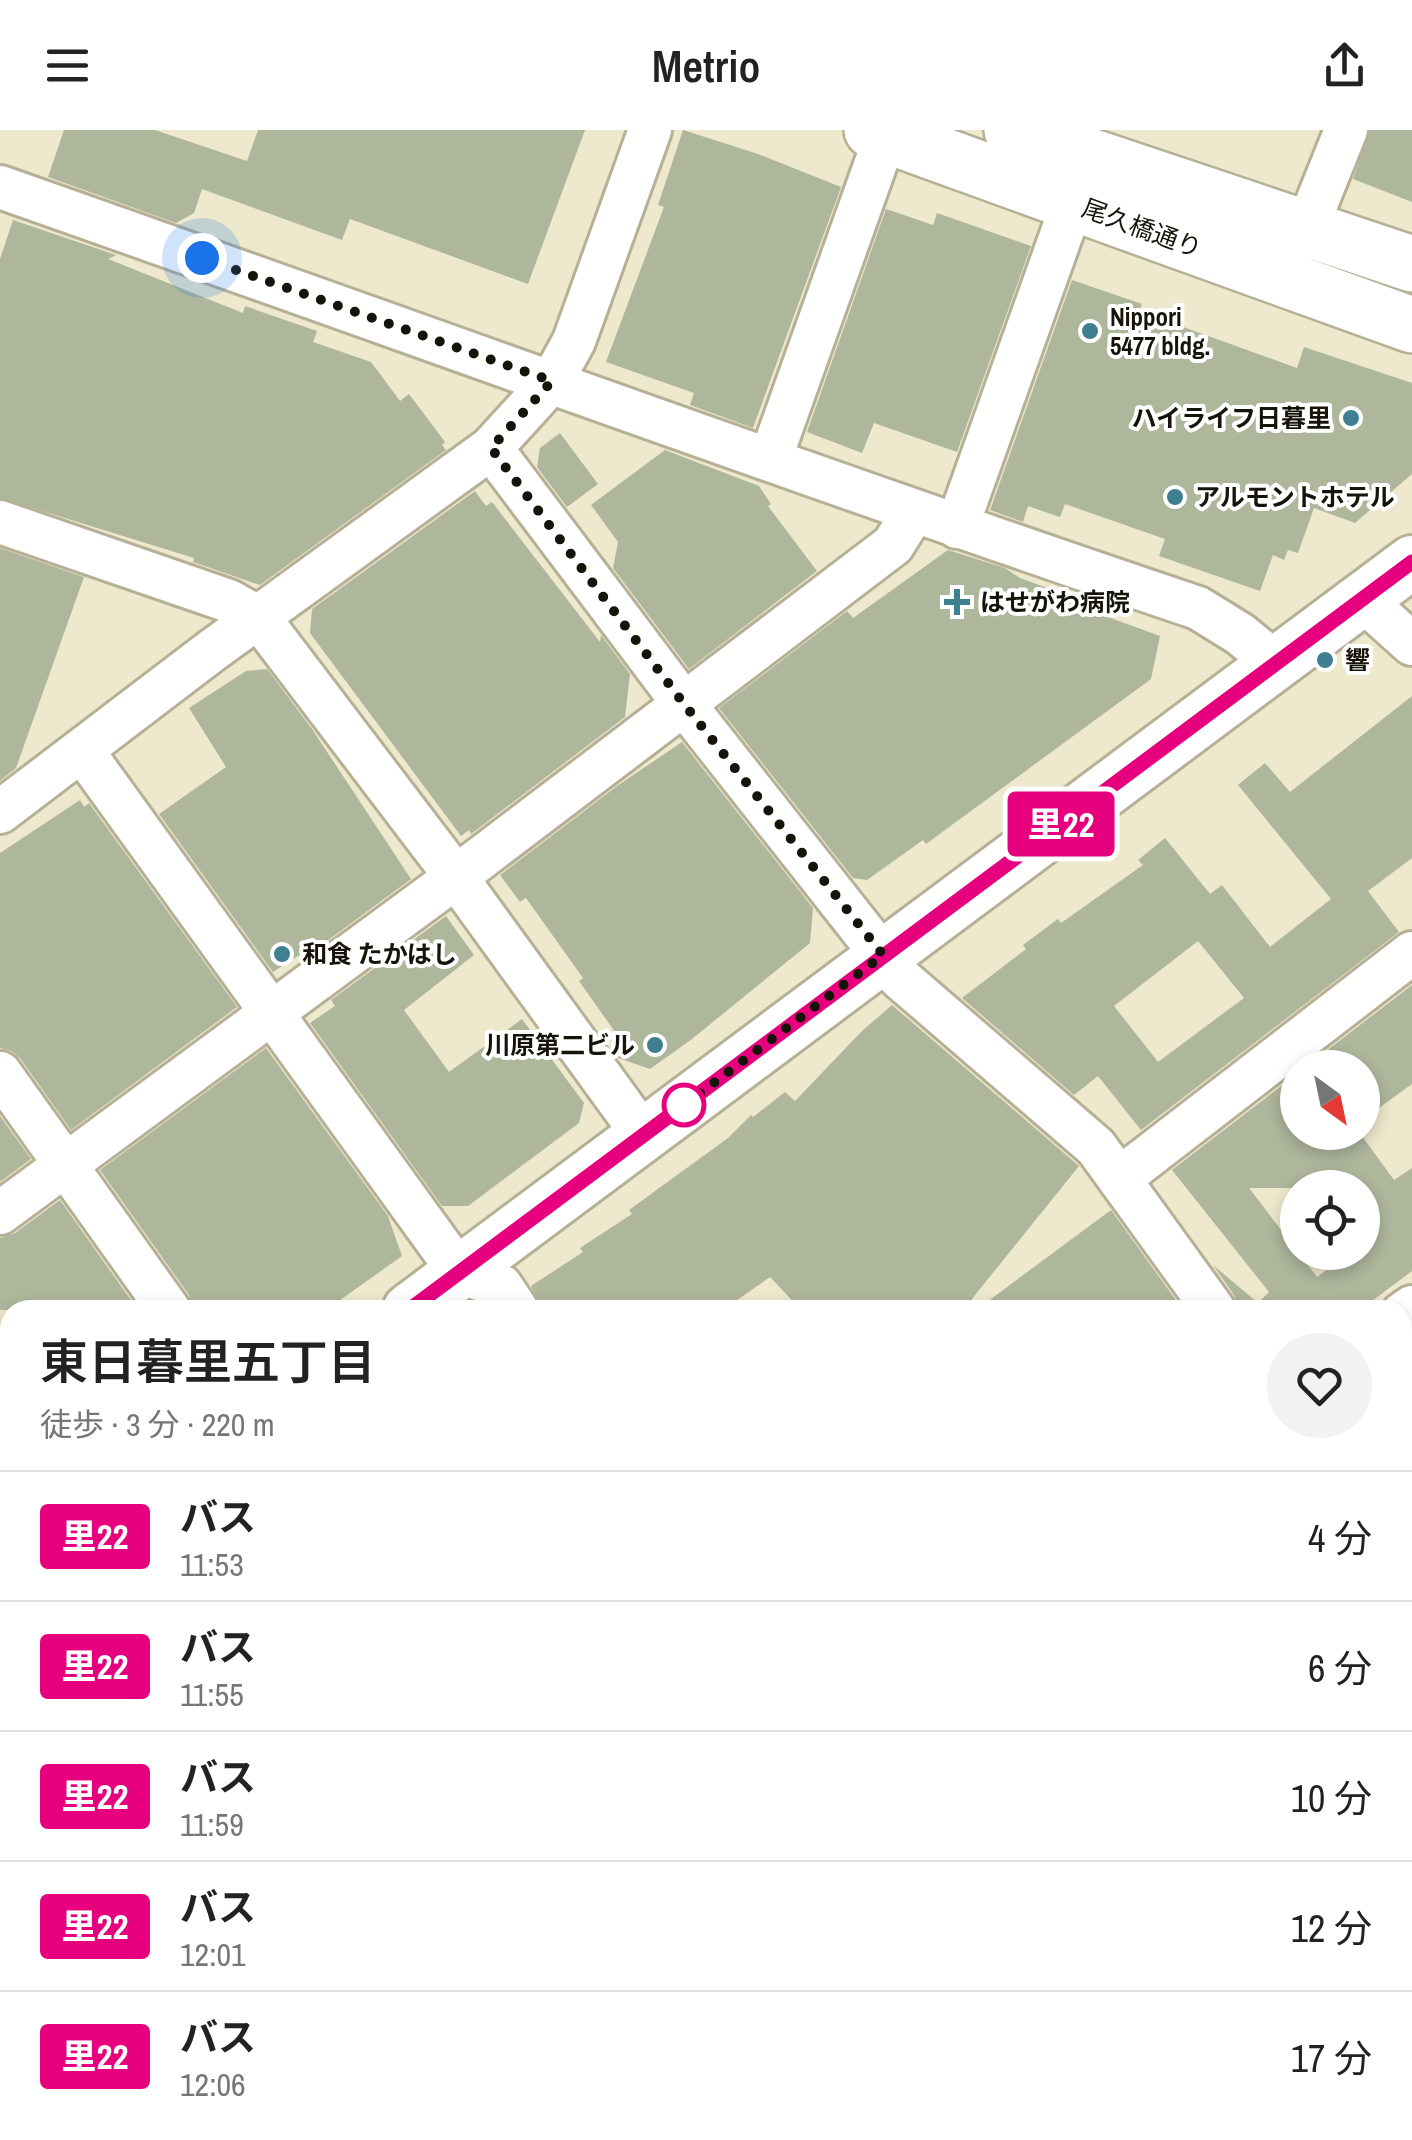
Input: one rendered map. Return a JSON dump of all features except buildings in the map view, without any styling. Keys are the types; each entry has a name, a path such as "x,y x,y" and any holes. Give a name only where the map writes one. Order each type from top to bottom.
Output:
{"main road":[{"name":"尾久橋通り","path":"1012,130 1412,264"},
{"name":"尾久橋通り","path":"879,132 1412,326"}],"street":[{"path":"0,812 491,448 552,381 574,341 650,130"},
{"path":"1308,228 1346,130"},
{"path":"770,460 879,132"},
{"path":"0,187 913,513 1198,608 1240,634 1277,664"},
{"path":"957,527 1073,202"},
{"path":"491,448 684,704 900,978 1096,1146 1207,1300"},
{"path":"0,1213 456,877 893,545 913,513"},
{"path":"0,522 229,601 259,618 456,877 644,1136"},
{"path":"422,1300 1412,562"},
{"path":"1363,600 1412,644"},
{"path":"83,752 460,1272 501,1286 510,1300"},
{"path":"1119,1178 1412,953"},
{"path":"0,1073 162,1300"}],"bus line":[{"name":"里22","path":"423,1300 1412,562"}],"place":[{"name":"Nippori 5477 bldg.","path":"1090,331"},
{"name":"ハイライフ日暮里","path":"1351,418"},
{"name":"アルモントホテル","path":"1175,497"},
{"name":"はせがわ病院","path":"957,602"},
{"name":"響","path":"1325,660"},
{"name":"和食 たかはし","path":"282,954"},
{"name":"川原第二ビル","path":"655,1045"}],"route":[{"path":"202,258 552,381 491,448 684,704 883,955 674,1113 684,1105"}]}
